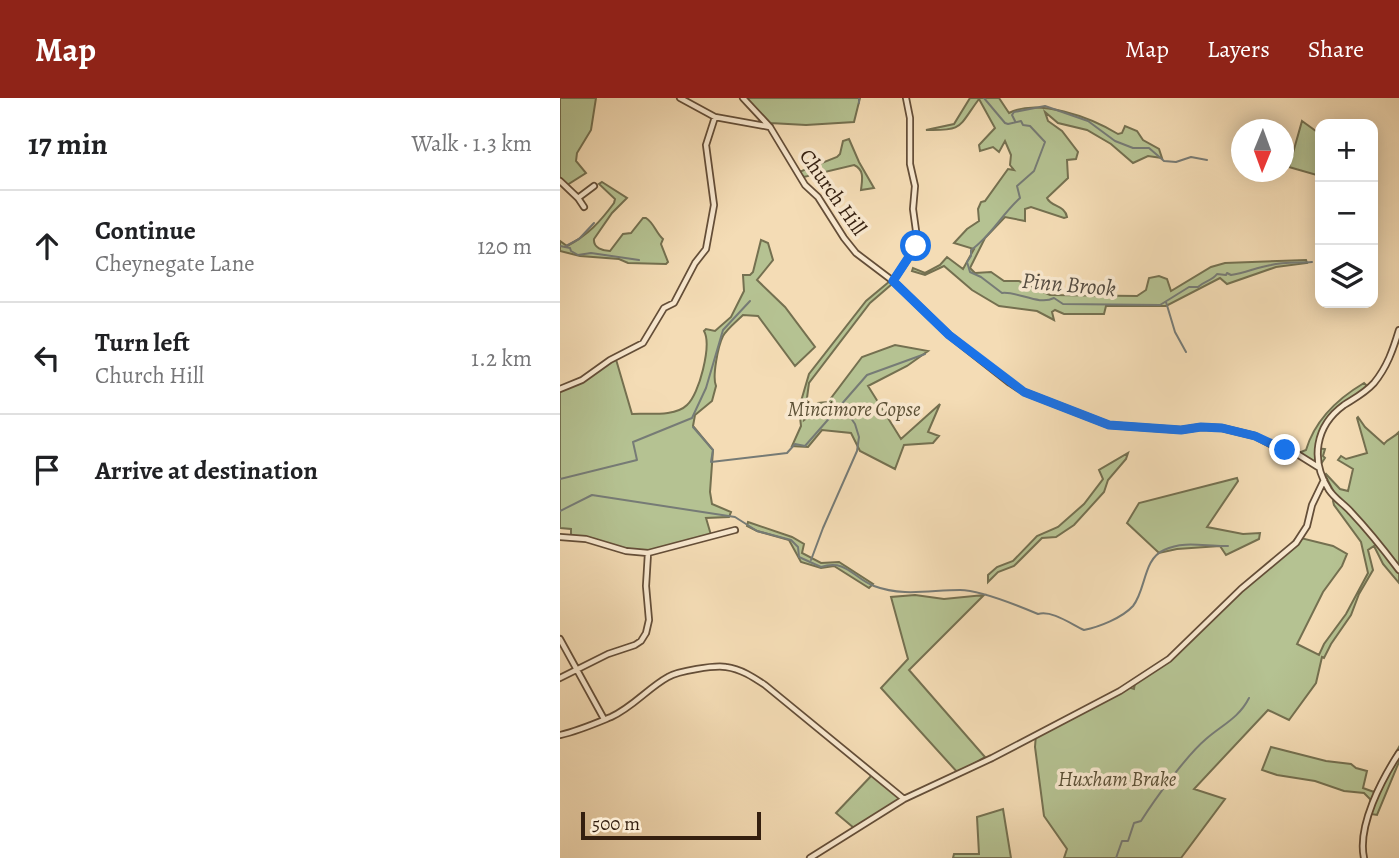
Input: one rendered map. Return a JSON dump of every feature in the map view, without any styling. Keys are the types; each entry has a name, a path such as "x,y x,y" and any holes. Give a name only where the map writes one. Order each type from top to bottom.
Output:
{"street":[{"path":"680,98 715,117 770,127"},
{"name":"Church Hill","path":"743,98 770,127 805,185 826,208 850,246 893,281 949,335 1024,392 1112,425 1181,430 1211,427 1246,434 1294,452 1318,467"},
{"path":"893,281 915,248 917,238 913,209 915,186 910,164 910,116 906,98"},
{"path":"560,389 582,380 610,360 643,343 664,308 674,303 695,263 706,249 714,205 706,145 715,117"},
{"path":"560,181 578,198 584,208"},
{"path":"578,198 594,186"},
{"path":"1399,330 1385,368 1362,394 1344,405 1324,425 1319,436 1318,467 1324,484 1333,496 1352,513 1399,570"},
{"path":"810,858 904,799 992,758 1120,691 1169,659 1241,589 1296,542 1307,526 1312,505 1324,484"},
{"path":"560,537 586,539 626,551 648,553 735,530"},
{"path":"560,678 608,654 635,645 646,633 649,620 646,586 648,553"},
{"path":"560,639 604,719"},
{"path":"560,734 581,730 604,719 637,701 669,676 711,666 727,667 746,673 765,685 904,799"},
{"path":"1364,858 1362,849 1366,826 1381,779 1399,752"}],"green space":[{"path":"560,98 596,98 591,130 577,153 576,161 586,173 567,185 560,180"},
{"path":"746,98 860,98 854,122 806,125 770,123"},
{"path":"970,98 999,98 1009,113 1034,108 1064,111 1093,121 1118,134 1122,133 1125,126 1137,131 1143,140 1159,149 1162,158 1148,156 1133,163 1111,144 1087,130 1058,123 1045,112 1048,121 1062,131 1078,152 1076,159 1067,160 1068,178 1047,198 1064,210 1067,217 1031,207 1025,209 1025,221 1005,217 985,238 970,268 975,273 991,272 1004,281 1019,281 1050,295 1137,296 1146,290 1149,278 1159,276 1167,279 1171,291 1211,267 1225,263 1306,260 1307,263 1276,267 1227,284 1220,278 1166,306 1106,306 1104,314 1064,314 1055,310 1052,312 1054,320 1037,311 999,306 972,290 944,266 925,275 912,271 913,268 925,273 940,265 947,257 963,269 974,249 954,243 979,221 978,209 981,202 985,201 1008,169 1014,170 1010,165 1011,155 1005,141 999,152 993,147 980,151 979,145 995,128 979,99 963,121 954,128 926,130 954,124"},
{"path":"1302,121 1315,130 1315,175 1294,168 1294,149"},
{"path":"849,139 874,188 861,190 861,172 854,165 804,177 799,172 837,157 843,141"},
{"path":"602,182 627,198 612,213 594,239 595,245 610,251 623,234 631,233 643,218 646,218 663,239 661,244 668,262 666,264 628,263 619,259 580,256 560,251 560,241 567,246 587,233 614,203 615,199 599,184"},
{"path":"761,240 768,243 773,260 757,280 785,307 815,347 795,366 758,316 743,315 723,336 716,361 716,386 712,401 695,415 693,426 713,450 710,492 712,504 731,512 729,517 706,518 711,535 648,551 632,550 571,535 571,529 560,528 560,388 582,378 615,356 632,414 668,413 682,409 692,400 703,370 706,347 704,331 715,331 731,317 744,291 743,275 753,272"},
{"name":"Mincimore Copse","path":"890,281 892,284 870,303 809,383 804,420 811,415 818,403 828,402 862,357 895,345 928,351 907,366 868,386 901,439 940,404 928,432 939,436 933,443 904,445 895,469 860,451 851,433 822,430 808,447 792,446 801,426 799,408 809,374 866,301"},
{"path":"1364,383 1368,387 1335,413 1323,428 1316,448 1325,449 1325,458 1321,464 1316,467 1300,457 1328,411"},
{"name":"Huxham Brake","path":"1358,417 1384,444 1399,432 1399,583 1383,564 1374,546 1368,550 1373,570 1351,615 1324,658 1322,657 1316,683 1289,720 1268,710 1194,789 1225,799 1181,858 1064,858 1067,849 1044,816 1035,747 1036,734 1128,687 1134,689 1135,683 1168,658 1229,597 1280,557 1297,537 1333,546 1347,554 1342,566 1323,592 1297,644 1319,655 1346,614 1368,573 1361,542 1334,505 1336,496 1325,475 1340,489 1348,491 1353,469 1338,460 1341,456 1346,459 1367,453"},
{"path":"1128,453 1108,480 1104,492 1074,525 1056,537 1042,538 1014,566 998,572 988,582 988,575 997,567 1013,561 1037,536 1058,527 1084,504 1103,479 1099,470"},
{"path":"1237,478 1238,481 1207,527 1243,534 1260,533 1259,539 1226,555 1220,546 1159,553 1127,523 1139,503"},
{"path":"748,522 792,537 804,544 802,553 821,563 839,562 873,584 869,588 834,566 821,568 801,562 789,540 757,531 747,526"},
{"path":"915,595 944,599 984,595 909,670 985,757 958,773 881,688 908,659 891,597"},
{"path":"1271,747 1326,761 1351,764 1367,771 1363,788 1374,792 1399,747 1399,762 1377,815 1371,814 1373,808 1370,799 1364,793 1344,791 1315,781 1262,770"},
{"path":"873,774 901,799 854,828 836,813"},
{"path":"1003,809 1011,858 953,858 954,854 979,854 977,817"}],"waterway":[{"path":"859,98 859,103"},
{"name":"Pinn Brook","path":"984,98 1005,123 1021,121 1023,125 1030,126 1045,142 1034,171 1017,186 1020,198 971,250 967,262 970,272 1002,293 1042,300 1054,298 1063,304 1160,305 1189,287 1198,287 1217,274 1231,275 1276,264 1312,262"},
{"path":"1015,121 1012,115 1014,112 1045,106 1088,121 1115,141 1133,148 1149,148 1164,161 1176,162 1191,157 1207,160"},
{"path":"566,246 579,239 594,223"},
{"path":"560,246 570,248 578,255 591,253 639,260"},
{"path":"560,479 637,460 633,442 692,418 706,388 723,330 750,301"},
{"path":"1166,302 1175,332 1186,352"},
{"path":"693,427 713,450 711,462 787,453 795,444 805,446 867,375 925,354"},
{"path":"811,560 857,451 859,437 855,424 842,405"},
{"path":"560,511 592,495 735,517 757,531 791,540 798,547 799,557 821,567 844,567 874,586 906,592 960,590 978,593 1038,614 1055,616 1084,630 1110,621 1133,606 1148,567 1157,554 1172,547 1188,545 1228,546"},
{"path":"1116,858 1122,841 1128,841 1134,823 1141,821 1180,767 1206,739 1235,716 1249,698"}],"route":[{"path":"916,246 893,281 949,335 1024,392 1109,425 1181,430 1222,428 1255,436 1285,450"}]}
